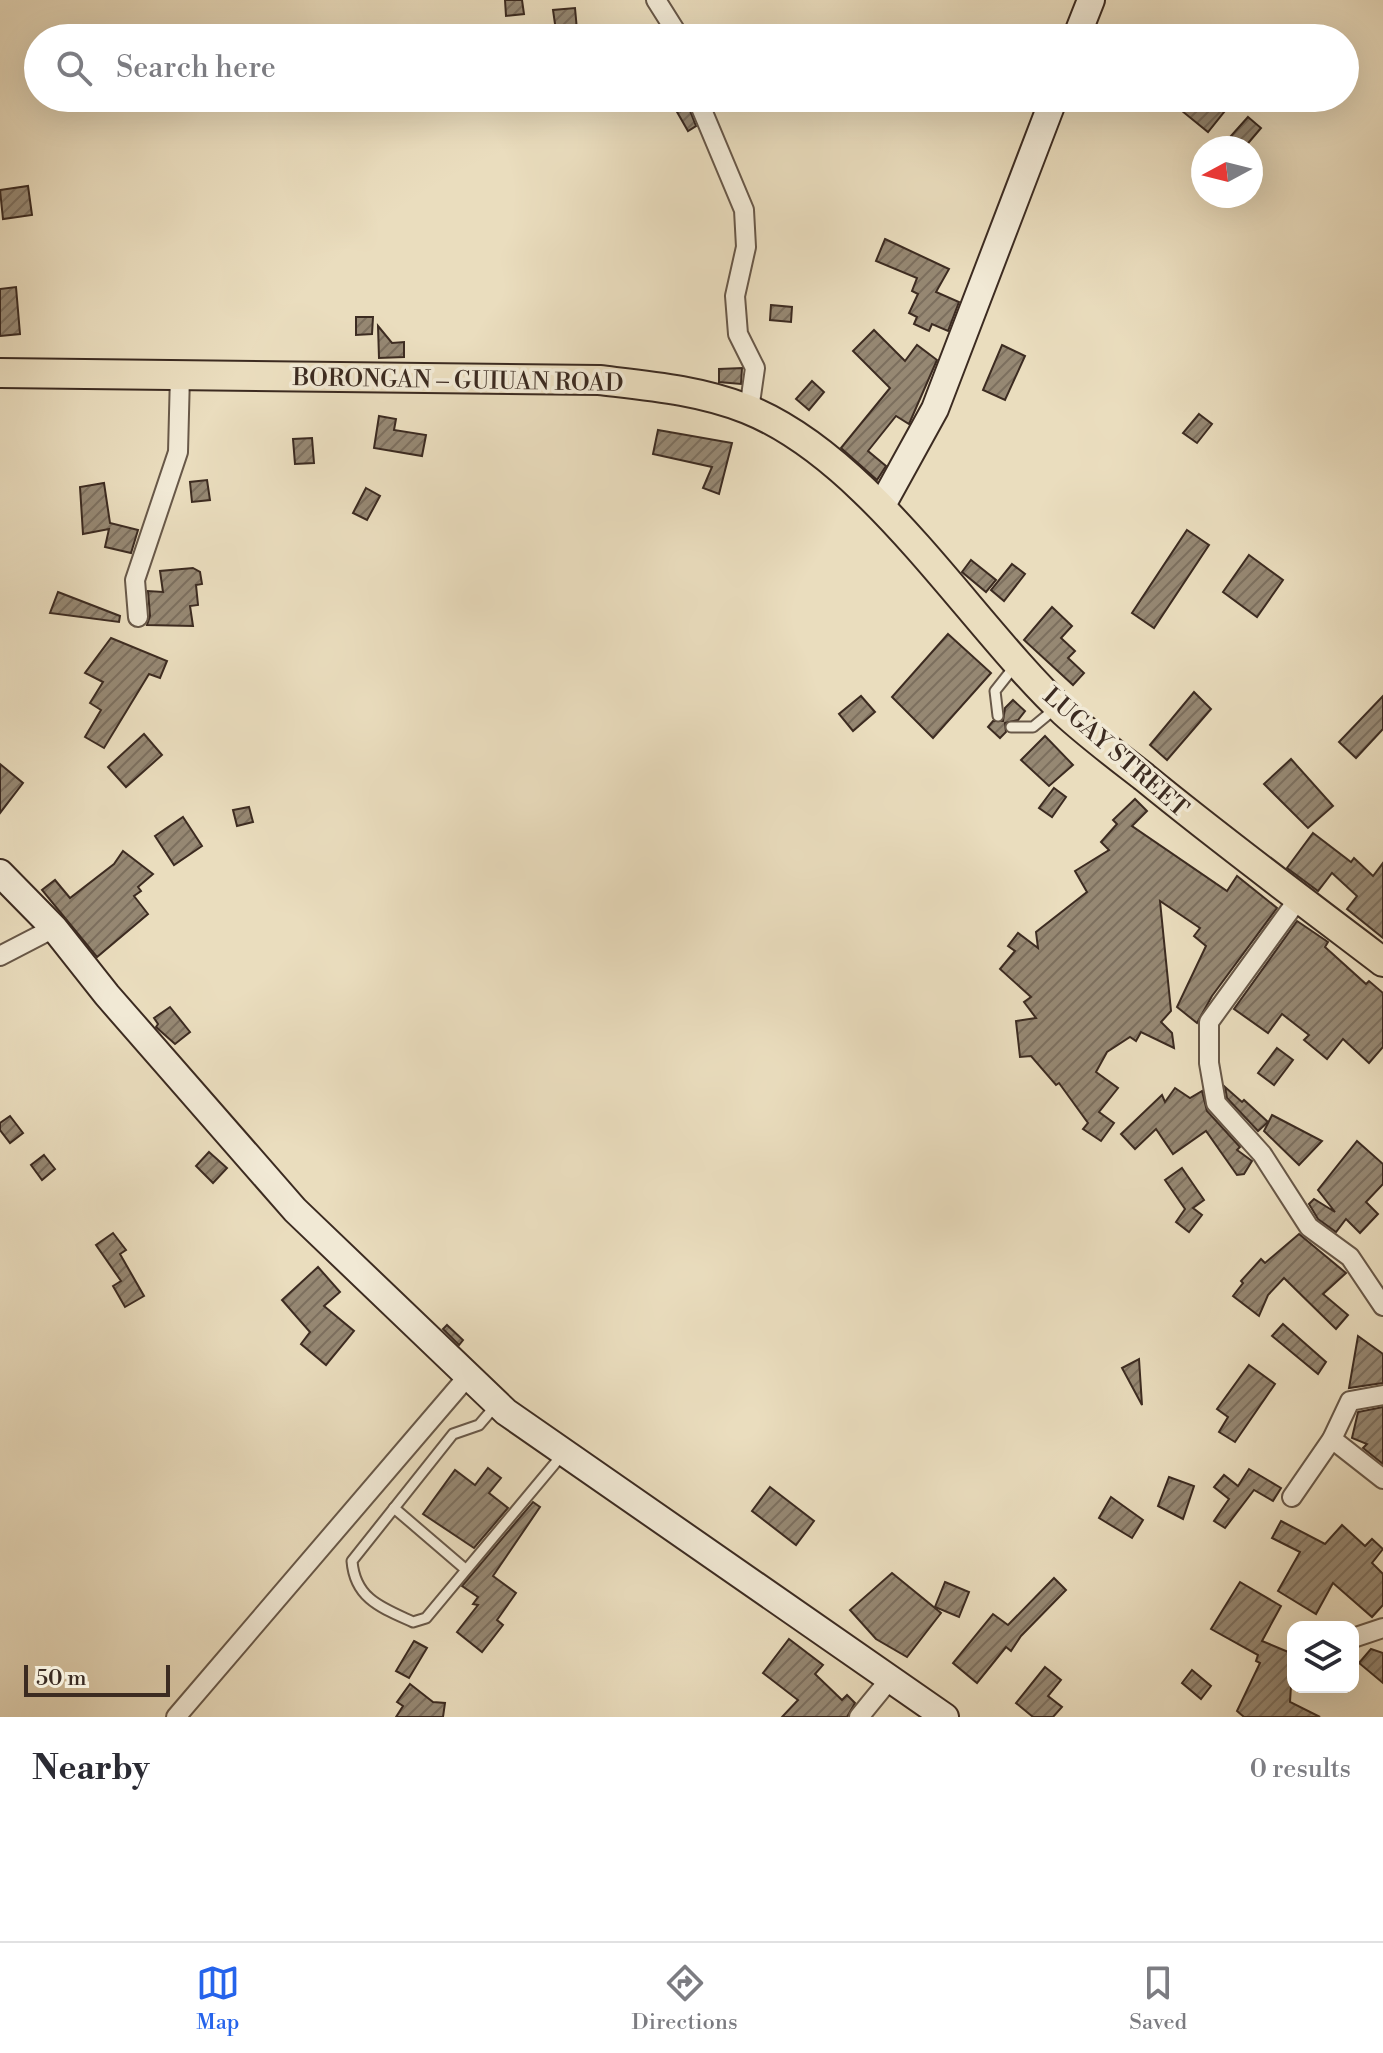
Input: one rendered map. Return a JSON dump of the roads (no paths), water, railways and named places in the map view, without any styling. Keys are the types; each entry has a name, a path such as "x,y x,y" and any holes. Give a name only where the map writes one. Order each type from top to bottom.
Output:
{"main road":[{"name":"BORONGAN – GUIUAN ROAD","path":"0,373 599,380 696,392 749,410 804,441 881,507"},
{"name":"LUGAY STREET","path":"881,507 1058,706 1194,818 1383,962"}],"street":[{"path":"656,0 671,24"},
{"path":"1082,24 1091,0"},
{"path":"703,112 744,210 746,247 735,296 738,334 755,368 749,410"},
{"path":"881,507 935,409 1049,112"},
{"path":"138,617 135,580 178,452 180,375"},
{"path":"0,873 54,928 107,995 295,1210 497,1403 945,1717"},
{"path":"1299,898 1209,1022 1209,1063 1216,1103 1262,1154 1309,1227 1350,1257 1383,1306"},
{"path":"0,956 54,928"},
{"path":"176,1717 468,1376"},
{"path":"1292,1497 1332,1439 1350,1401 1383,1395"},
{"path":"1332,1439 1383,1479"},
{"path":"1359,1636 1383,1628"},
{"path":"859,1717 890,1679"}],"lane":[{"path":"998,716 995,691 1018,663"},
{"path":"1011,727 1033,727 1058,706"},
{"path":"497,1403 479,1425 453,1434 352,1561 354,1578 368,1602 413,1622 426,1618 464,1568 565,1453"},
{"path":"394,1508 464,1568"}]}
